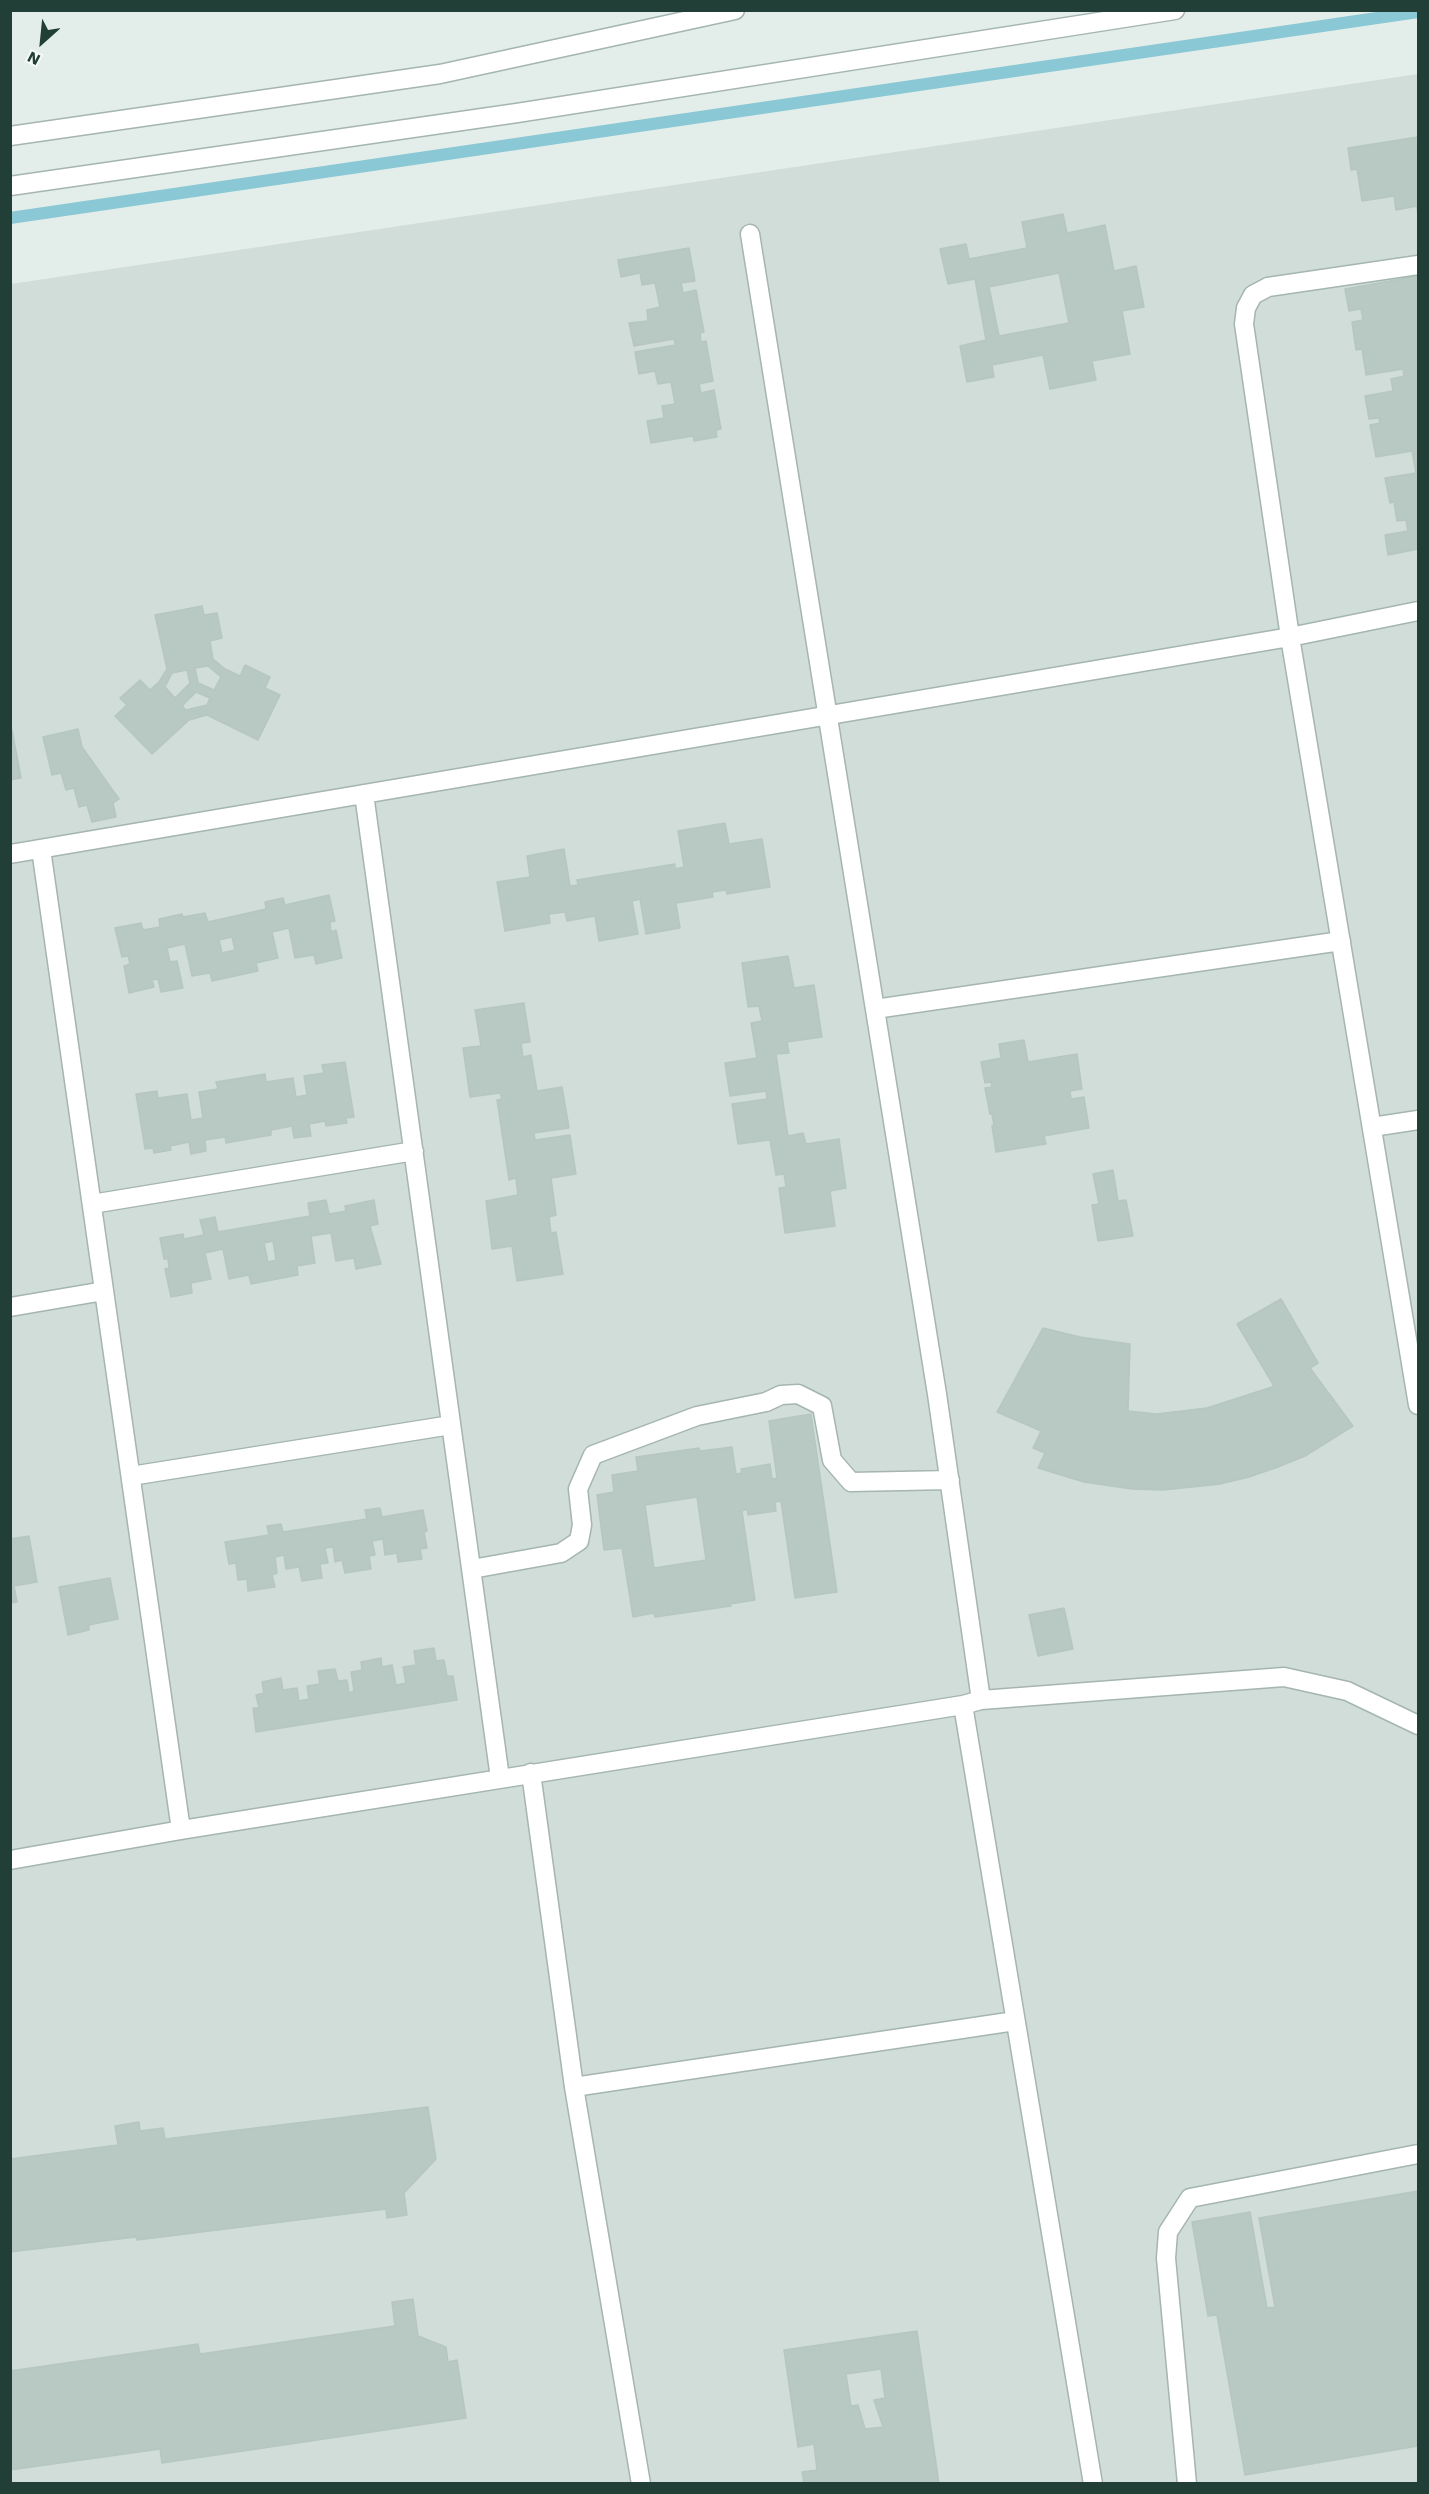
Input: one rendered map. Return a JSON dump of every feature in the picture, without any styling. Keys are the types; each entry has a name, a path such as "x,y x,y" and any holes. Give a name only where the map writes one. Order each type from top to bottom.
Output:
{"street":[{"path":"10,136 440,74 735,10"},
{"path":"10,186 518,113 1174,10"},
{"path":"750,234 950,1480 981,1700"},
{"path":"1419,265 1268,287 1253,295 1246,308 1244,324 1290,637 1419,1405"},
{"path":"10,854 1290,637 1419,611"},
{"path":"364,794 500,1778"},
{"path":"41,849 181,1830"},
{"path":"875,1009 1341,941"},
{"path":"1372,1127 1419,1120"},
{"path":"92,1204 414,1151"},
{"path":"10,1308 104,1291"},
{"path":"471,1569 561,1553 579,1541 582,1525 578,1489 593,1455 697,1416 766,1402 781,1395 798,1394 822,1406 832,1460 851,1482 950,1480"},
{"path":"131,1476 452,1425"},
{"path":"10,1860 500,1778 963,1705 981,1700 1284,1677 1347,1691 1419,1725"},
{"path":"963,1705 1093,2484"},
{"path":"531,1773 574,2087 641,2484"},
{"path":"574,2087 1015,2020"},
{"path":"1187,2484 1166,2258 1168,2232 1190,2198 1419,2154"}],"shaded area":[{"path":"1418,74 1418,2483 11,2484 11,284"}],"building":[{"path":"1418,137 1418,217 1417,206 1396,210 1394,196 1362,201 1357,169 1351,170 1348,148"},
{"path":"1063,214 1067,233 1105,225 1114,271 1136,266 1144,307 1122,311 1130,354 1092,361 1096,380 1050,389 1043,355 992,365 994,377 967,382 960,346 986,340 975,279 948,284 940,249 966,244 969,259 1027,248 1022,222","holes":["1059,273 1069,323 999,336 989,287"]},
{"path":"689,248 695,281 681,283 683,293 696,290 704,332 700,333 701,342 706,341 713,381 699,384 701,393 714,390 721,429 716,430 717,437 694,441 693,436 651,443 647,421 664,418 662,406 675,404 671,382 658,384 655,371 639,374 635,352 675,345 674,339 634,346 629,323 648,321 647,310 660,307 655,283 642,285 640,273 621,277 618,260"},
{"path":"1418,276 1418,549 1388,555 1385,535 1408,531 1406,520 1397,521 1394,502 1390,503 1385,478 1416,473 1412,451 1376,457 1370,425 1380,423 1379,418 1369,419 1365,396 1393,391 1391,379 1404,376 1403,369 1366,375 1362,349 1356,350 1352,322 1363,320 1361,309 1349,311 1345,289"},
{"path":"202,606 204,615 217,613 222,638 210,641 213,659 225,669 240,676 245,665 270,677 265,688 280,695 258,740 207,715 189,720 152,754 115,716 127,705 120,698 140,680 150,690 159,682 167,669 155,615","holes":["208,666 221,677 214,690 198,683 195,668","187,670 190,683 175,698 165,687 172,673","196,692 210,698 207,705 186,710 182,706"]},
{"path":"78,729 82,747 119,799 113,803 116,817 92,822 87,805 79,807 74,788 66,790 61,773 52,775 43,737"},
{"path":"10,730 12,730 21,778 10,780"},
{"path":"725,823 729,844 762,839 770,887 727,894 726,890 712,892 713,897 676,903 680,928 646,934 640,899 632,901 638,934 599,941 595,916 567,921 565,912 549,914 550,923 505,931 497,882 530,877 527,856 564,849 570,886 578,885 577,880 675,864 675,869 684,867 678,831"},
{"path":"329,895 335,921 330,922 331,932 336,930 342,958 316,964 314,955 295,958 289,928 272,932 278,958 256,963 258,971 212,981 210,973 192,976 185,944 167,948 170,962 177,961 183,988 161,992 158,979 152,980 154,987 129,993 124,966 130,964 128,956 122,957 115,928 141,923 143,930 160,927 159,919 182,914 183,917 205,913 208,922 266,909 265,902 283,898 285,905","holes":["232,937 235,950 222,953 219,940"]},
{"path":"788,956 794,988 814,985 822,1037 787,1042 789,1053 776,1054 788,1136 803,1133 806,1144 839,1139 846,1188 830,1191 835,1226 785,1233 779,1188 786,1187 784,1174 776,1175 770,1140 738,1144 732,1104 767,1099 766,1091 730,1096 725,1063 757,1058 751,1023 762,1021 759,1006 748,1007 742,963"},
{"path":"524,1003 530,1042 521,1043 523,1057 531,1055 537,1091 562,1087 569,1128 534,1133 535,1140 570,1135 576,1174 551,1178 556,1215 549,1217 551,1233 556,1232 563,1274 517,1281 512,1246 492,1249 486,1201 518,1195 516,1178 509,1180 497,1100 502,1099 500,1093 470,1097 463,1048 481,1046 475,1010"},
{"path":"1024,1040 1028,1062 1077,1054 1082,1089 1070,1091 1071,1099 1084,1097 1089,1128 1044,1136 1046,1144 996,1152 992,1126 994,1125 985,1088 992,1087 991,1082 985,1083 981,1062 1001,1058 999,1044"},
{"path":"345,1062 354,1117 346,1118 347,1123 326,1126 325,1121 309,1124 311,1136 294,1138 292,1126 271,1130 271,1135 226,1143 225,1137 205,1140 206,1151 191,1154 189,1142 170,1146 171,1150 154,1153 153,1148 145,1149 136,1094 157,1091 158,1098 187,1094 191,1120 203,1118 199,1092 218,1089 216,1082 265,1074 266,1082 293,1078 296,1097 307,1095 304,1076 324,1073 322,1065"},
{"path":"1113,1170 1118,1201 1126,1200 1133,1236 1098,1241 1092,1205 1099,1204 1093,1174"},
{"path":"326,1200 329,1214 346,1211 345,1206 374,1200 378,1224 370,1226 381,1264 356,1269 354,1258 336,1261 331,1233 311,1236 315,1263 297,1266 298,1275 251,1284 249,1275 229,1279 223,1249 205,1253 211,1279 191,1283 192,1293 171,1297 165,1269 169,1268 168,1259 164,1259 160,1238 183,1234 184,1239 204,1235 200,1220 215,1217 218,1232 310,1216 308,1203","holes":["273,1241 276,1260 268,1262 264,1243"]},
{"path":"1281,1299 1318,1363 1310,1368 1353,1426 1305,1456 1278,1467 1220,1484 1163,1490 1132,1489 1084,1482 1038,1468 1045,1453 1033,1448 1041,1431 997,1412 1043,1328 1080,1337 1130,1344 1128,1411 1157,1414 1207,1408 1272,1387 1274,1386 1237,1324"},
{"path":"811,1414 837,1592 795,1598 781,1501 775,1502 776,1511 748,1515 747,1509 742,1511 755,1600 730,1604 731,1606 655,1617 654,1613 633,1617 622,1548 604,1550 597,1495 614,1492 612,1475 638,1471 636,1457 699,1448 700,1451 732,1447 736,1474 742,1473 741,1469 770,1464 772,1479 777,1478 769,1421","holes":["697,1497 706,1560 654,1568 645,1505"]},
{"path":"380,1508 382,1517 423,1510 427,1548 420,1549 422,1559 398,1562 397,1553 385,1555 383,1539 372,1541 375,1555 369,1556 371,1569 345,1573 342,1560 335,1562 333,1547 325,1548 328,1563 320,1564 322,1578 302,1581 299,1567 286,1569 284,1555 275,1557 277,1573 272,1575 275,1587 248,1591 247,1579 238,1580 236,1563 229,1564 225,1542 269,1535 267,1526 281,1524 283,1532 367,1519 365,1510"},
{"path":"29,1536 37,1582 14,1586 17,1602 10,1603 10,1539"},
{"path":"110,1578 118,1619 89,1625 89,1630 68,1635 59,1587"},
{"path":"1064,1608 1073,1649 1038,1656 1029,1615"},
{"path":"434,1648 436,1661 444,1660 447,1676 453,1676 457,1700 256,1732 253,1708 259,1708 256,1695 264,1693 262,1682 281,1678 283,1690 297,1688 299,1701 309,1699 307,1686 320,1684 318,1671 335,1669 338,1681 347,1680 349,1693 354,1691 351,1672 362,1670 361,1662 381,1658 382,1667 392,1665 396,1685 406,1683 403,1667 416,1665 414,1651"},
{"path":"428,2107 436,2159 404,2193 407,2215 387,2218 386,2209 137,2240 136,2237 10,2252 10,2159 118,2145 115,2126 139,2122 140,2131 163,2128 165,2139"},
{"path":"1418,2191 1418,2446 1245,2475 1217,2315 1208,2316 1192,2222 1250,2212 1267,2308 1275,2307 1259,2218"},
{"path":"413,2299 418,2336 446,2347 448,2362 457,2360 466,2418 162,2463 160,2449 10,2470 10,2371 198,2344 200,2354 395,2326 392,2302"},
{"path":"917,2331 939,2484 804,2484 802,2472 817,2470 814,2444 798,2447 784,2350","holes":["881,2369 885,2398 874,2400 883,2427 865,2429 858,2405 851,2406 846,2374"]}],"waterway":[{"path":"10,218 1418,12"}]}
